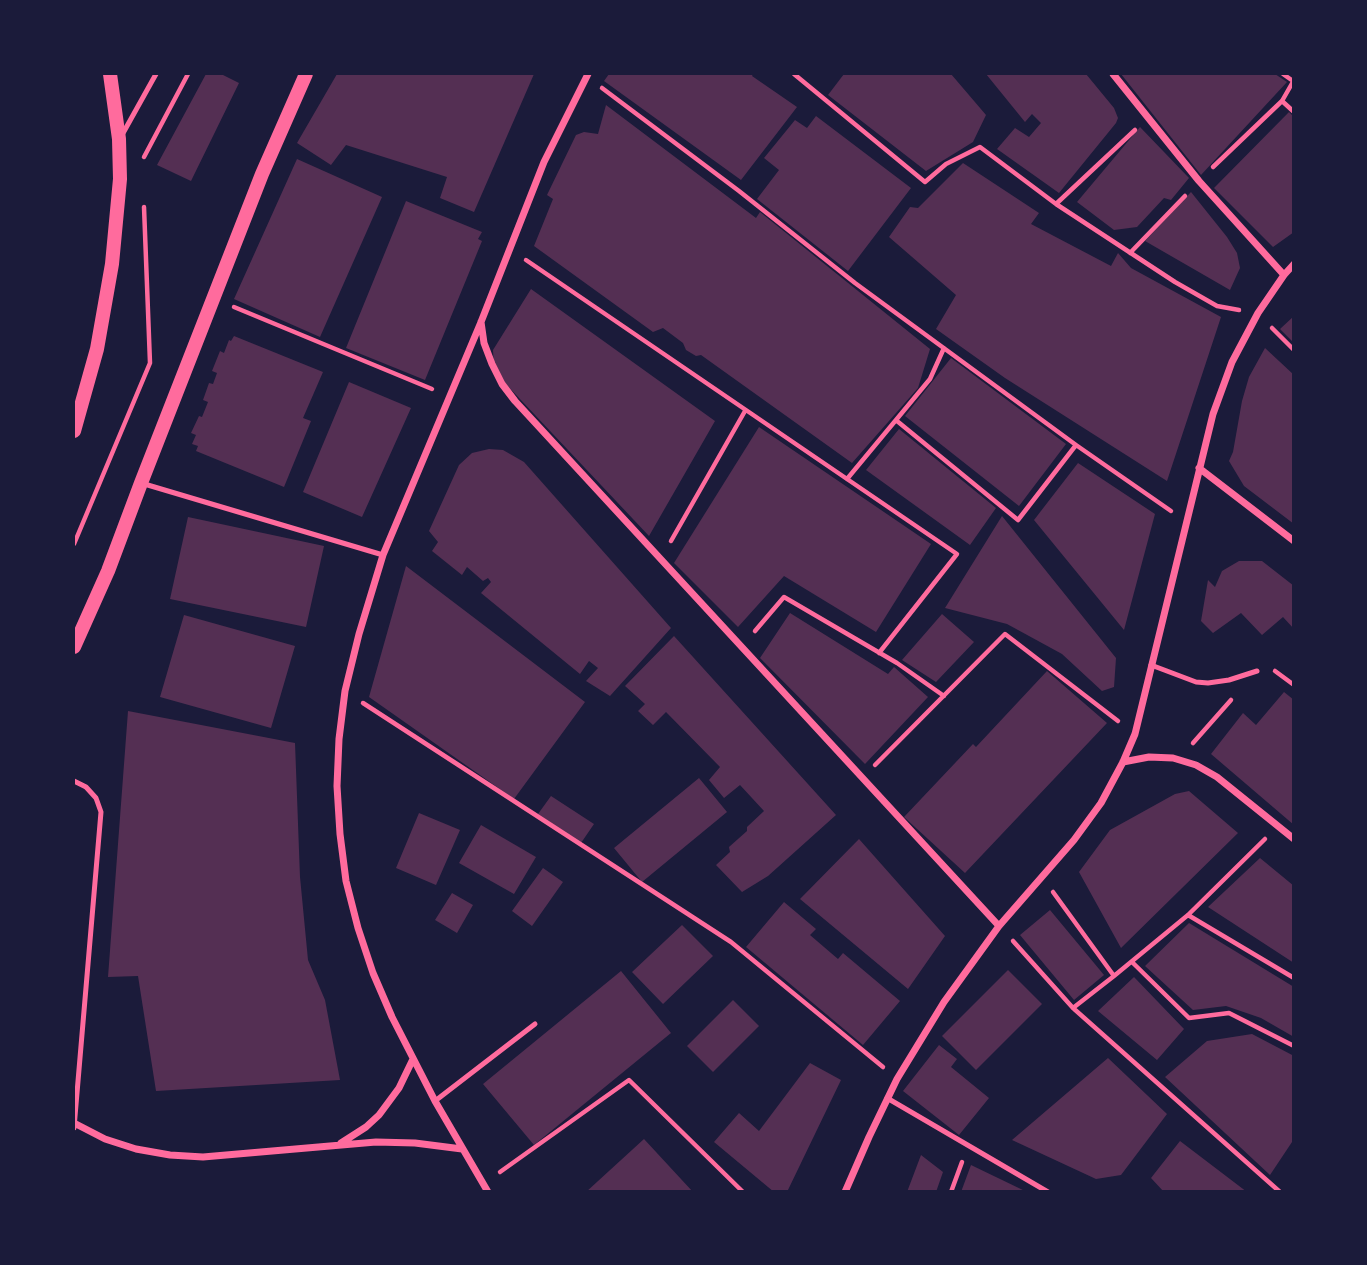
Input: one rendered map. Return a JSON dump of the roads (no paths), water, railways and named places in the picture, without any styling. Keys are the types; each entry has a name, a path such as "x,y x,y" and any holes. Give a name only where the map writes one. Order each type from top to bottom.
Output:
{"main road":[{"path":"74,431 97,349 112,264 120,179 119,139 110,74"},
{"path":"74,647 108,571 262,174 306,74"}],"street":[{"path":"488,1192 435,1101 392,1017 358,928 346,881 340,834 337,786 339,739 345,691 383,555 511,250 544,162 585,74"},
{"path":"1113,74 1199,181 1284,275"},
{"path":"845,1192 887,1098 944,1002 999,926 1074,840 1101,803 1123,762 1135,734 1213,414 1232,362 1258,313 1293,264"},
{"path":"481,322 484,343 492,364 515,401 999,926"},
{"path":"1199,468 1293,541"},
{"path":"1123,762 1149,757 1178,759 1196,765 1217,777 1293,839"},
{"path":"337,1145 366,1127 379,1115 400,1088 413,1059"},
{"path":"74,1125 136,1149 170,1155 203,1157 396,1142 462,1149"}],"lane":[{"path":"119,139 156,74"},
{"path":"141,483 383,555"},
{"path":"1151,665 1186,679 1208,683 1257,671"},
{"path":"74,781 86,787 96,798 101,812 74,1125"},
{"path":"435,1101 535,1024"},
{"path":"887,1098 1048,1192"}]}
